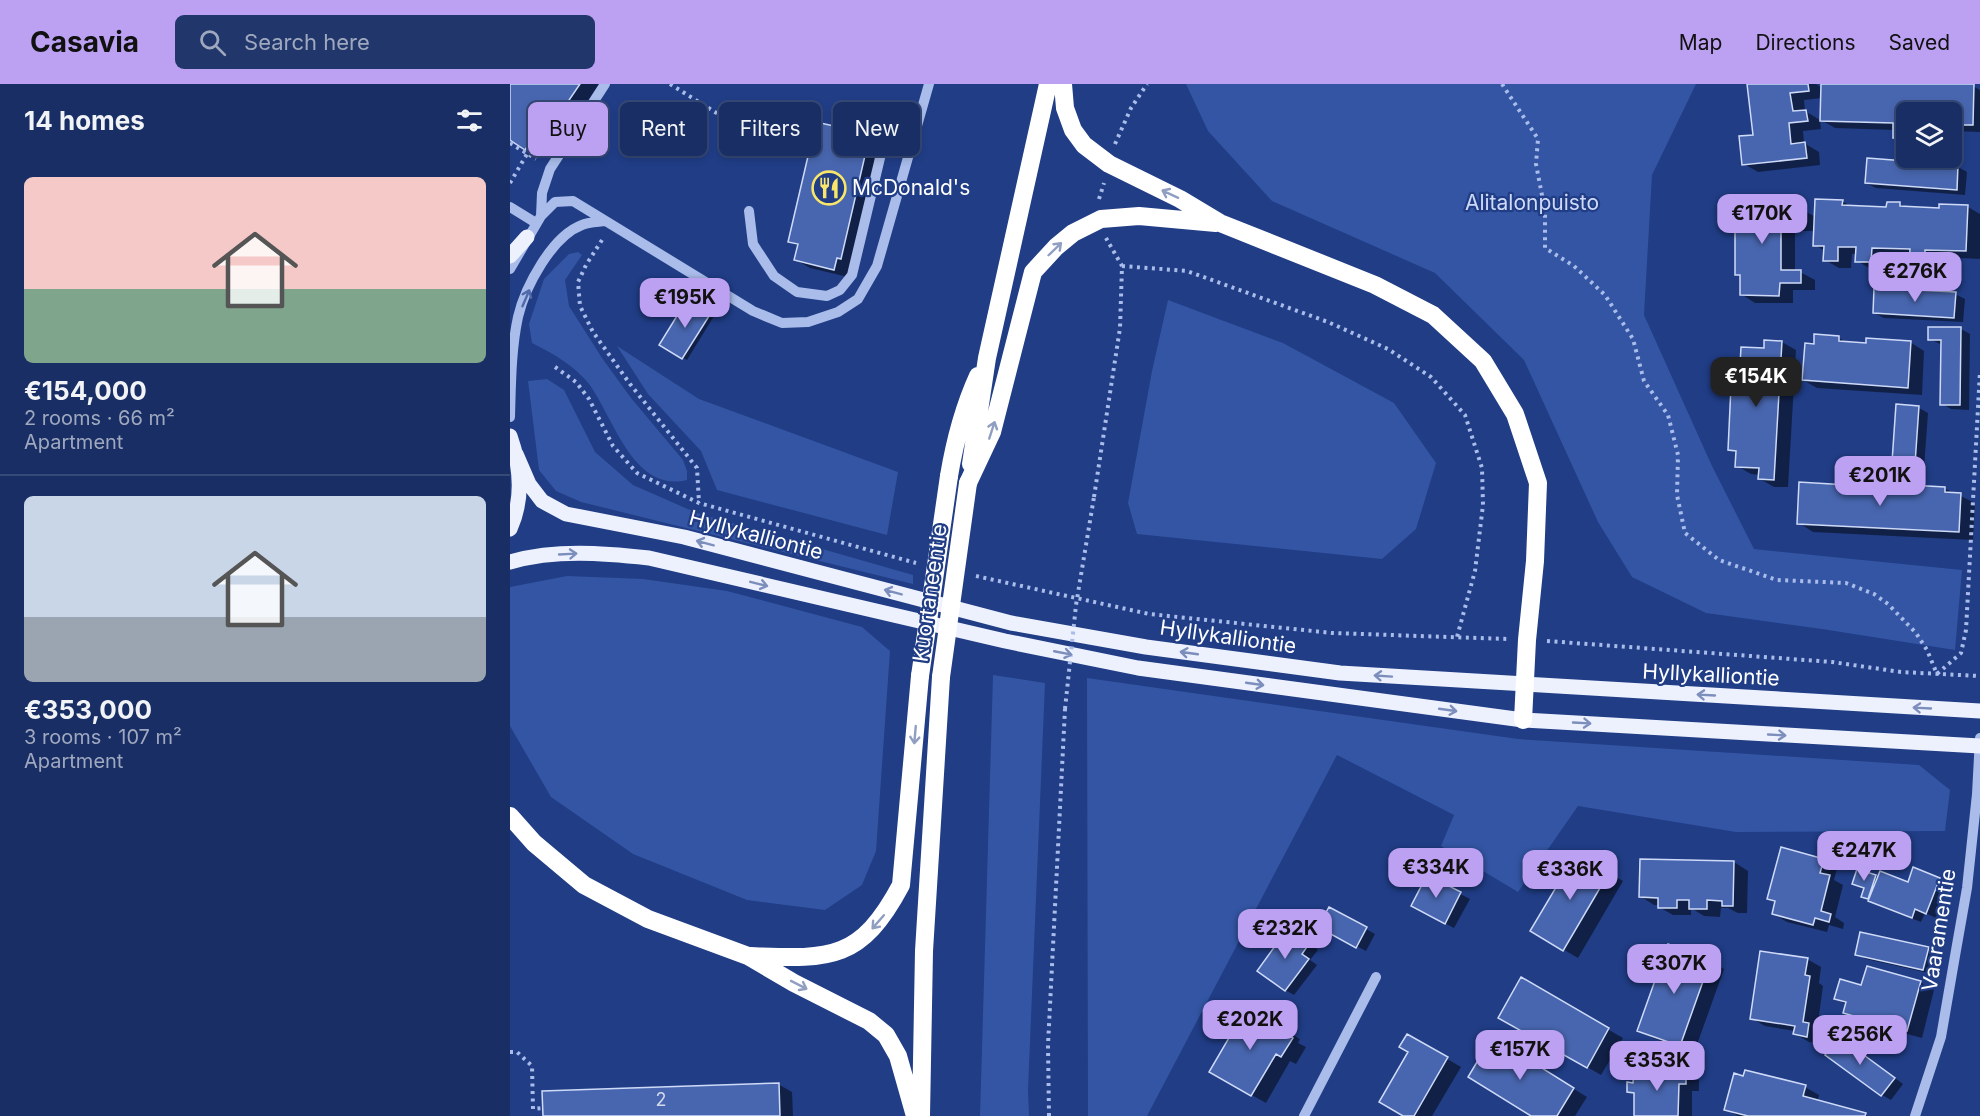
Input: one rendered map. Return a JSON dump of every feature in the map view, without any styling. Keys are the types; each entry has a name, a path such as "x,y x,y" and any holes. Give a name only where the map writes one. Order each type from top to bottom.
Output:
{"highway":[{"name":"Kuortaneentie","path":"921,1116 924,951 941,677 987,358 1048,84"},
{"path":"1064,84 1065,108 1072,130 1084,145 1109,164 1180,199 1220,224 1385,290 1433,315 1483,361 1515,414 1538,483 1535,561 1523,720"},
{"path":"968,483 992,432 1033,272 1073,233 1101,219 1138,216 1220,224"},
{"path":"748,956 806,958 839,951 864,938 886,913 900,885 920,676 955,439 965,404 987,358"},
{"path":"510,816 534,843 584,885 648,918 748,956 869,1021 886,1035 898,1056 915,1116"}],"main road":[{"path":"510,256 527,237"},
{"path":"510,436 520,475 519,497 510,529"},
{"name":"Hyllykalliontie","path":"516,454 530,484 542,501 566,514 684,537 1011,623 1146,647 1340,673 1980,711"},
{"name":"Hyllykalliontie","path":"510,562 571,554 599,553 649,558 1005,641 1138,668 1523,720 1980,746"}],"street":[{"path":"539,219 542,193 550,169 605,84"},
{"path":"510,269 539,219 555,202 573,201 753,311 782,323 808,322 838,312 858,298 877,266 929,84"},
{"path":"749,211 753,244 774,276 797,292 827,296 840,290 852,275 880,156"},
{"path":"510,207 539,219"},
{"path":"510,417 511,363 519,314 540,265 557,242 582,225 608,223"},
{"name":"Vaaramentie","path":"1915,1116 1941,1037 1956,956 1977,794 1980,738"},
{"path":"1304,1116 1376,976"}],"path":[{"path":"670,84 719,115"},
{"path":"1049,1116 1048,1045 1065,709 1076,605 1120,328 1122,266 1106,240 1098,205 1115,144 1131,108 1147,84"},
{"path":"1502,84 1538,139 1536,164 1545,211 1545,248 1574,266 1605,295 1633,339 1644,381 1668,415 1678,454 1677,495 1685,533 1719,560 1777,580 1846,582 1874,594 1888,604 1916,633 1927,650 1937,674"},
{"path":"510,183 527,154"},
{"path":"608,223 578,282 580,306 593,332 630,384 697,468 699,503"},
{"path":"1122,266 1187,271 1328,322 1388,349 1431,377 1465,415 1482,468 1483,505 1475,570 1457,637"},
{"path":"555,367 576,382 590,399 613,446 637,473 699,503 923,565"},
{"path":"1937,674 1961,653 1966,630 1980,371"},
{"path":"969,575 1149,614 1332,633 1485,638"},
{"path":"1581,643 1832,662 1900,672 1980,676"},
{"path":"510,1052 518,1052 532,1066 533,1108 543,1108"}],"green space":[{"name":"Alitalonpuisto","path":"1186,84 1696,84 1652,175 1644,315 1712,466 1754,549 1962,570 1955,650 1706,613 1632,577 1598,522 1524,360 1435,273 1272,201 1208,131"},
{"path":"578,252 582,255 565,280 569,306 631,398 683,460 687,480 668,481 652,475 639,464 627,450 598,398 583,377 563,360 532,343 529,324 544,279 569,254"},
{"path":"1168,300 1283,343 1394,403 1436,463 1416,529 1382,559 1137,534 1128,503 1152,371"},
{"path":"617,346 699,399 898,472 887,535 717,490 701,451 648,394"},
{"path":"547,379 564,390 595,452 633,485 697,513 913,575 913,584 581,502 556,491 539,470 528,381"},
{"path":"567,576 643,579 727,591 862,627 890,651 876,851 862,885 825,910 747,900 633,854 551,797 510,726 510,587"},
{"path":"993,675 1045,683 1028,1090 1029,1116 980,1116"},
{"path":"1087,678 1518,739 1919,765 1950,790 1945,831 1736,832 1578,806 1518,892 1441,846 1454,815 1337,755 1147,1116 1088,1116"}],"building":[{"path":"510,84 580,84 568,102 528,102 528,145 525,150 510,140"},
{"path":"1747,84 1808,84 1809,91 1790,93 1793,111 1806,110 1808,121 1789,123 1791,144 1805,142 1807,158 1742,165 1739,136 1753,135"},
{"path":"1821,84 1974,84 1973,125 1962,125 1962,102 1896,102 1896,138 1893,138 1893,123 1820,121"},
{"name":"McDonald's","path":"821,123 833,126 833,156 865,156 841,259 837,258 834,270 794,260 798,244 788,242 808,156 821,156"},
{"path":"1867,158 1896,160 1896,168 1958,168 1957,190 1865,183"},
{"path":"1735,198 1783,198 1783,206 1800,206 1800,224 1781,224 1781,270 1801,270 1801,283 1780,283 1779,296 1740,295 1740,275 1735,275"},
{"path":"1815,199 1843,200 1842,205 1886,207 1887,202 1900,202 1900,206 1939,208 1939,204 1968,205 1966,251 1925,250 1925,264 1909,263 1910,249 1872,248 1871,262 1855,262 1856,247 1838,247 1838,261 1823,261 1824,246 1813,246"},
{"path":"1874,288 1956,292 1954,318 1873,313"},
{"path":"688,298 711,313 682,359 659,345"},
{"path":"1928,327 1961,327 1960,405 1940,405 1941,340 1928,340"},
{"path":"1814,334 1839,336 1839,341 1866,343 1866,338 1911,341 1908,388 1802,380 1805,343 1814,344"},
{"path":"1764,340 1782,341 1774,480 1758,479 1759,468 1735,467 1736,451 1728,450 1732,365 1740,365 1741,347 1764,348"},
{"path":"1896,404 1919,406 1915,464 1892,462"},
{"path":"1883,479 1892,479 1892,484 1945,487 1945,492 1961,493 1959,532 1797,524 1799,482 1864,486 1864,492 1882,493"},
{"path":"1781,847 1824,859 1820,873 1830,875 1821,911 1831,914 1829,922 1815,918 1813,925 1772,914 1775,901 1767,899"},
{"path":"1577,852 1610,871 1563,951 1530,931"},
{"path":"1640,859 1734,861 1733,906 1722,906 1722,901 1707,900 1707,909 1689,909 1689,900 1677,900 1677,908 1658,908 1658,898 1639,897"},
{"path":"1913,867 1940,878 1926,914 1915,909 1912,918 1868,901 1880,871 1908,882"},
{"path":"1857,869 1876,875 1868,899 1861,897 1864,888 1852,884"},
{"path":"1427,875 1461,892 1445,924 1411,906"},
{"path":"1329,907 1367,927 1356,948 1318,927"},
{"path":"1288,928 1309,944 1302,954 1309,959 1285,991 1257,971"},
{"path":"1860,932 1929,947 1923,970 1855,955"},
{"path":"1668,944 1711,959 1680,1046 1637,1031"},
{"path":"1760,951 1808,958 1805,975 1810,976 1803,1022 1809,1023 1807,1037 1793,1034 1795,1026 1750,1019"},
{"path":"1867,966 1921,981 1907,1031 1843,1013 1846,1002 1834,999 1840,979 1861,985"},
{"path":"1521,977 1609,1028 1587,1068 1498,1018"},
{"path":"1247,1007 1287,1030 1285,1033 1293,1038 1281,1057 1276,1054 1251,1096 1209,1072"},
{"path":"1407,1034 1448,1057 1414,1116 1403,1116 1379,1102 1408,1052 1399,1047"},
{"path":"1838,1036 1895,1078 1881,1096 1825,1055"},
{"path":"1492,1037 1574,1088 1557,1116 1531,1116 1468,1077"},
{"path":"1634,1070 1686,1070 1686,1084 1679,1084 1678,1116 1634,1116 1634,1093 1627,1092 1627,1082 1633,1083"},
{"path":"1745,1070 1806,1085 1803,1096 1866,1113 1865,1116 1748,1116 1724,1110 1734,1073 1743,1076"},
{"path":"779,1083 780,1116 543,1116 542,1091"}],"place":[{"name":"McDonald's","path":"829,188"}]}
